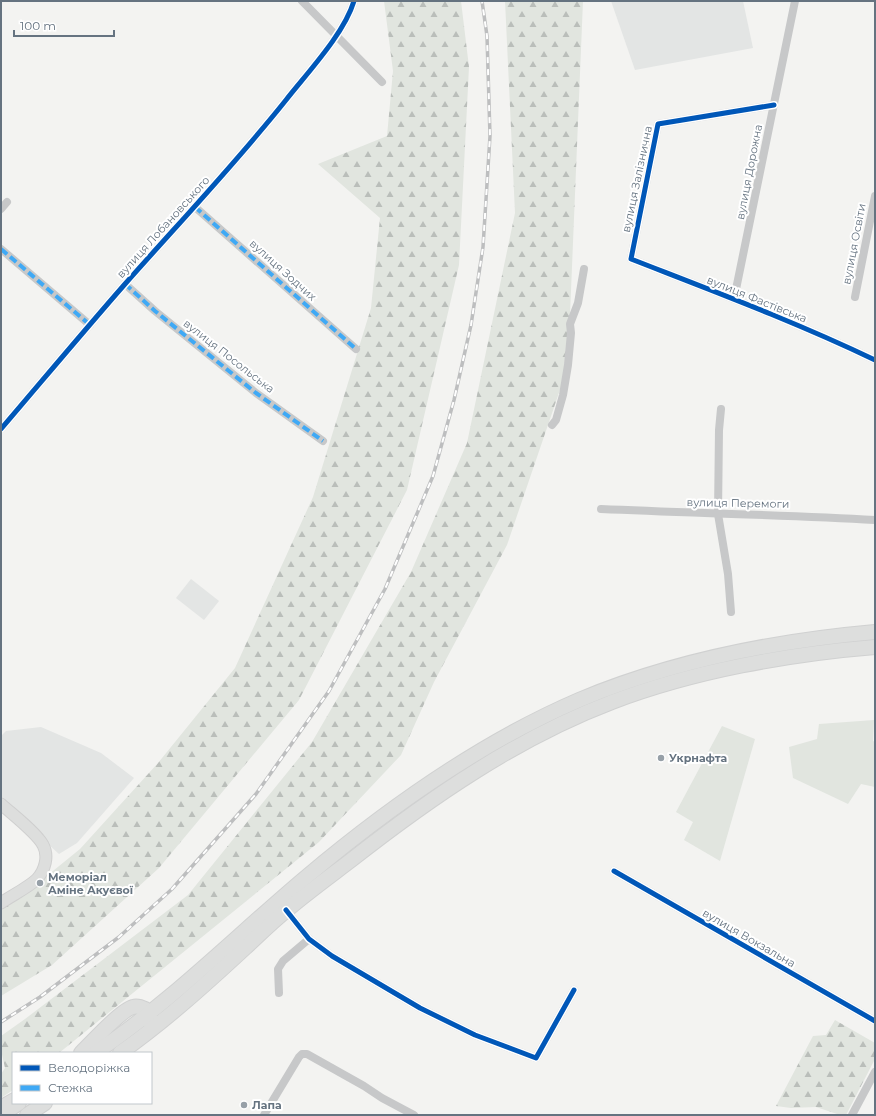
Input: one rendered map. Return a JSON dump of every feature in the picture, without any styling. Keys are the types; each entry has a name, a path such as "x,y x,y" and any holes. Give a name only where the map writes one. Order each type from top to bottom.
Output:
{"highway":[{"path":"96,1052 150,1014 306,878 387,813 430,783 509,734 579,700 614,686 662,670 768,646 819,638 875,632"},
{"path":"121,1052 149,1033 230,962 286,910 409,816 486,765 544,732 575,717 613,702 701,675 756,663 810,654 875,647"},
{"path":"82,1052 123,1012 133,1006 141,1007 147,1010 150,1014 151,1018 149,1033"},
{"path":"1,1115 18,1104"},
{"path":"27,1115 44,1104"}],"street":[{"path":"302,1 382,82"},
{"name":"вулиця Лобановського","path":"1,429 125,284 195,207 267,123 337,36 351,10 354,1"},
{"name":"вулиця Дорожна","path":"734,299 794,1"},
{"name":"вулиця Залізнична","path":"631,259 658,124 774,105"},
{"name":"вулиця Освіти","path":"855,297 875,196"},
{"path":"1,209 7,202"},
{"name":"вулиця Зодчих","path":"195,207 356,350"},
{"path":"1,249 90,325"},
{"name":"вулиця Фастівська","path":"631,259 734,299 875,360"},
{"path":"552,425 556,420 563,395 568,364 571,333 570,324 578,303 584,269"},
{"name":"вулиця Посольська","path":"125,284 155,311 256,393 323,441"},
{"path":"721,409 719,430 718,514 728,574 731,612"},
{"name":"вулиця Перемоги","path":"601,509 718,514 789,515 875,520"},
{"path":"1,804 39,838 46,851 46,862 42,872 36,879 1,903"},
{"name":"вулиця Вокзальна","path":"614,871 875,1022"},
{"path":"286,910 309,939 332,956 420,1008 475,1035 536,1058 574,990"},
{"path":"279,993 278,969 282,960 309,939"},
{"path":"264,1115 298,1057 302,1054 306,1054 414,1115"},
{"path":"852,1115 875,1072"},
{"path":"1,1106 12,1100"}],"shaded area":[{"path":"611,1 743,1 753,48 635,70"},
{"path":"191,579 219,601 204,620 176,598"},
{"path":"41,727 101,753 134,778 77,843 59,854 1,801 1,736 6,731"}],"green space":[{"path":"384,1 461,1 469,67 459,265 407,490 299,700 159,868 52,965 1,996 1,908 48,875 80,849 158,763 235,668 313,497 371,308 380,218 318,164 387,136 393,71"},
{"path":"505,1 583,1 570,315 563,381 507,545 434,682 401,755 319,842 60,1052 12,1052 12,1091 1,1098 1,1074 5,1068 1,1050 1,1036 188,895 312,742 411,572 467,443 515,213"},
{"path":"874,720 873,741 875,742 875,787 861,784 848,804 793,778 789,747 817,739 819,724"},
{"path":"722,726 755,739 720,861 684,840 693,822 676,812"},
{"path":"835,1020 875,1043 875,1059 846,1115 840,1115 816,1107 791,1108 776,1106 813,1036 826,1035"}],"railway":[{"path":"1,1022 40,997 119,937 172,889 256,794 329,691 385,589 433,476 454,400 471,325 483,247 490,136 487,36 482,1"}],"marked path":[{"path":"195,207 356,349"},
{"path":"1,249 90,325"},
{"path":"125,284 155,311 256,393 323,441"}],"cycle path":[{"path":"1,429 109,302 267,124 334,39 349,14 354,1"},
{"path":"774,105 658,124 631,259 785,320 875,360"},
{"path":"614,871 875,1021"},
{"path":"286,910 309,939 332,956 420,1008 475,1035 536,1058 574,990"}],"place":[{"name":"Укрнафта","path":"661,758"},
{"name":"Меморіал Аміне Акуєвої","path":"40,883"},
{"name":"Лапа","path":"244,1105"}]}
